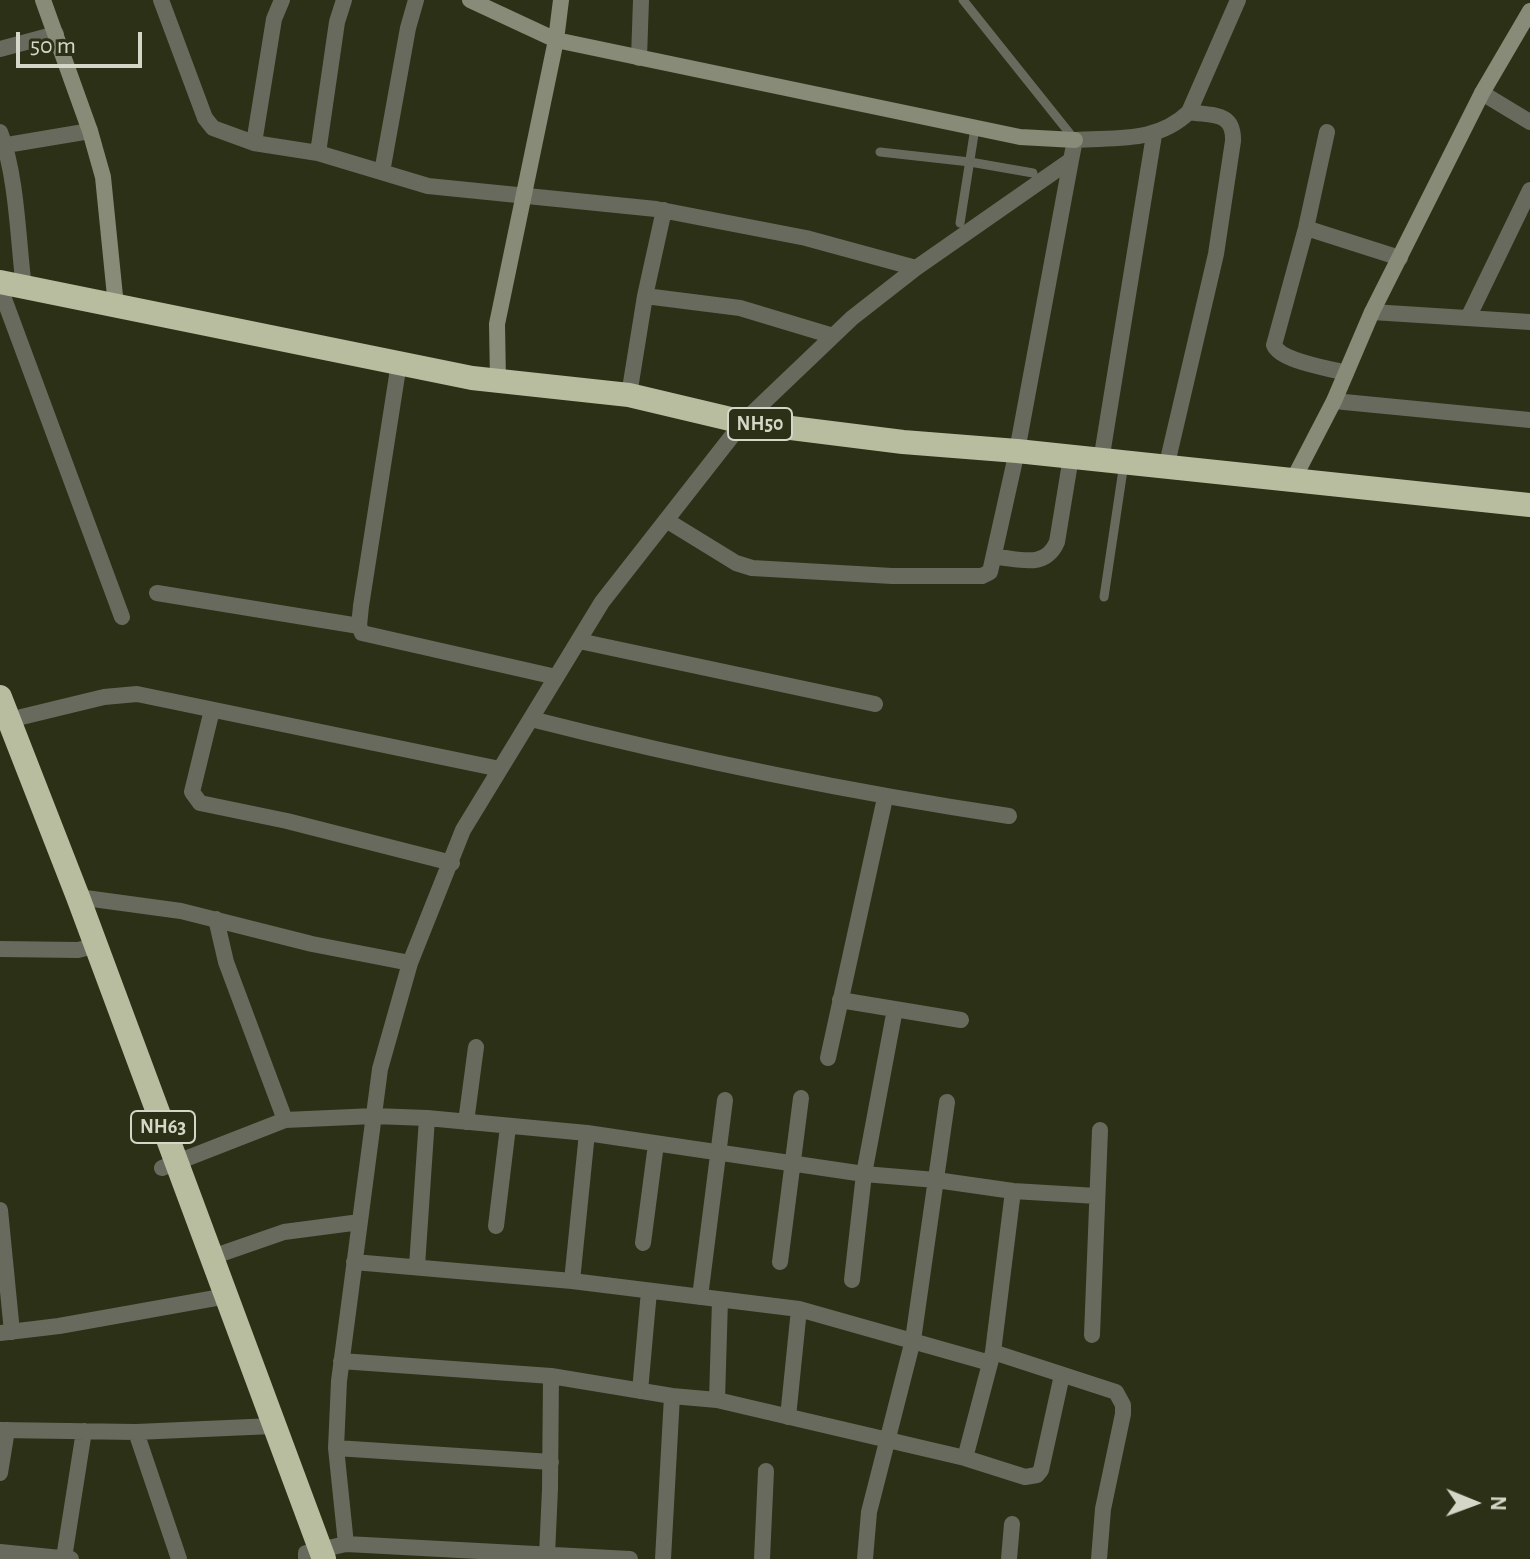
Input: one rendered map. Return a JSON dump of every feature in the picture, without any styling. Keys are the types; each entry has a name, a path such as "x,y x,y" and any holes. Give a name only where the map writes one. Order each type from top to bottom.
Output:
{"highway":[{"name":"NH50","path":"0,282 12,288 399,363 498,381 629,395 743,422 903,442 1017,451 1530,505"},
{"name":"NH63","path":"0,697 3,727 313,1556"},
{"name":"NH63","path":"3,727 78,897 86,948"},
{"name":"NH63","path":"169,1165 212,1257 219,1298"}],"street":[{"path":"43,0 90,131 103,177 116,306"},
{"path":"161,0 205,118 213,128 254,143 318,153 428,186 523,193 664,210 806,238 916,268"},
{"path":"254,143 274,19 282,0"},
{"path":"318,153 337,22 344,0"},
{"path":"382,172 408,28 416,0"},
{"path":"470,0 556,40 1020,137 1075,140 1154,135 1168,129 1189,112 1238,0"},
{"path":"498,381 497,324 556,40 561,0"},
{"path":"639,58 641,0"},
{"path":"1292,482 1334,401 1372,312 1482,93 1530,11"},
{"path":"0,49 56,34"},
{"path":"1482,93 1530,122"},
{"path":"1166,468 1216,254 1233,141 1231,123 1226,118 1189,112"},
{"path":"90,131 2,141 12,288 122,617"},
{"path":"1327,132 1275,349 1284,356 1346,373"},
{"path":"1113,462 1154,135"},
{"path":"666,520 736,563 765,570 892,576 982,576 990,572 996,557 1017,451 1075,140"},
{"path":"346,1544 336,1448 341,1361 380,1069 410,963 463,830 602,602 743,422 833,336 916,268 1071,160"},
{"path":"1468,318 1530,190"},
{"path":"629,395 645,296 664,210"},
{"path":"1306,228 1400,258"},
{"path":"645,296 740,308 833,336"},
{"path":"1372,312 1530,322"},
{"path":"399,363 359,626 362,633 556,677"},
{"path":"1334,401 1530,420"},
{"path":"996,557 1039,560 1046,559 1052,553 1057,542 1071,457"},
{"path":"157,593 359,626"},
{"path":"579,641 875,704"},
{"path":"3,727 104,697 137,694 500,769"},
{"path":"212,710 192,792 200,803 287,821 452,863"},
{"path":"531,719 656,750 885,798 1009,816"},
{"path":"828,1058 885,798"},
{"path":"78,897 147,904 312,944 410,963"},
{"path":"216,919 226,962 285,1120"},
{"path":"0,949 86,948"},
{"path":"840,1000 961,1020"},
{"path":"852,1280 864,1174 895,1009"},
{"path":"466,1122 476,1047"},
{"path":"780,1262 801,1098"},
{"path":"700,1297 725,1100"},
{"path":"865,1559 869,1512 913,1340 947,1102"},
{"path":"169,1165 285,1120 374,1116 587,1133 864,1174 1013,1191 1097,1196"},
{"path":"417,1266 427,1118"},
{"path":"496,1226 508,1127"},
{"path":"1092,1335 1100,1130"},
{"path":"572,1281 587,1133"},
{"path":"643,1243 656,1144"},
{"path":"965,1458 992,1357 1013,1191"},
{"path":"0,1210 6,1332 219,1298"},
{"path":"212,1257 284,1232 360,1222"},
{"path":"354,1262 572,1281 799,1309 1062,1375 1116,1392 1123,1405 1123,1414 1103,1509 1099,1559"},
{"path":"640,1391 649,1291"},
{"path":"717,1400 720,1300"},
{"path":"788,1417 799,1309"},
{"path":"341,1361 551,1376 672,1396 717,1400 965,1458 1025,1477 1037,1475 1041,1470 1062,1375"},
{"path":"547,1555 551,1376"},
{"path":"663,1559 672,1396"},
{"path":"0,1473 4,1430 136,1432 266,1427"},
{"path":"64,1558 84,1431"},
{"path":"136,1432 179,1559"},
{"path":"336,1448 551,1462"},
{"path":"762,1559 766,1471"},
{"path":"1009,1559 1012,1524"},
{"path":"313,1556 346,1544 630,1559"},
{"path":"0,1552 71,1559"}],"lane":[{"path":"963,0 1075,140"},
{"path":"960,223 975,128"},
{"path":"880,152 1033,173"},
{"path":"1104,597 1113,462"}]}
